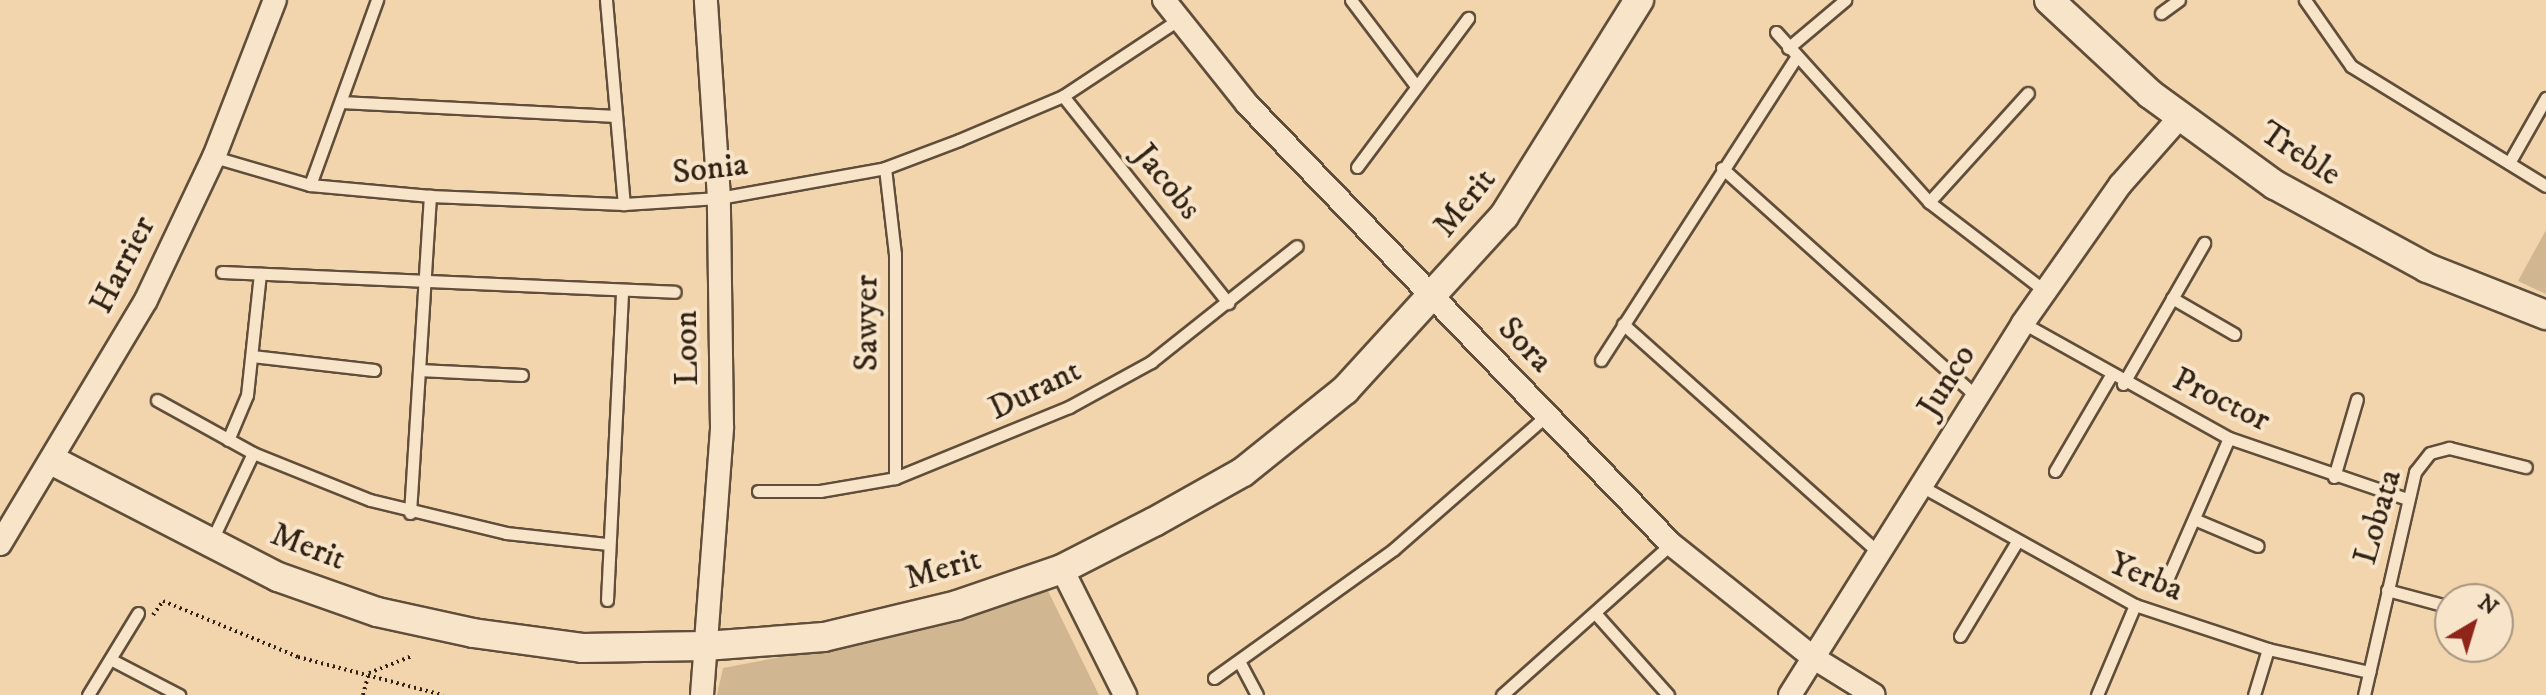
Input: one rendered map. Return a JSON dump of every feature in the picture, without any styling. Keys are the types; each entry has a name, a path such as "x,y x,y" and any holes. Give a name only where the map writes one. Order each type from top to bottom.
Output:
{"street":[{"name":"Harrier","path":"0,544 55,462 146,300 214,157 275,0"},
{"name":"Loon","path":"702,695 722,427 719,198 706,0"},
{"name":"Sora","path":"1164,0 1247,104 1671,544 1814,658 1874,695"},
{"name":"Merit","path":"55,462 210,546 377,612 473,633 582,648 705,646 824,637 1062,569 1243,472 1345,390 1433,298 1512,205 1639,0"},
{"name":"Treble","path":"2049,0 2180,117 2308,205 2427,268 2546,315"},
{"name":"Junco","path":"1790,695 2023,323 2180,117"},
{"path":"1062,569 1125,695"}],"lane":[{"path":"310,185 377,0"},
{"path":"606,0 624,204"},
{"path":"1351,0 1416,86"},
{"path":"1788,48 1845,0"},
{"path":"2161,13 2179,0"},
{"path":"2305,0 2351,66 2546,186"},
{"path":"1357,167 1468,18"},
{"name":"Sonia","path":"214,157 310,185 430,196 624,204 719,198 885,168 1063,96 1178,20"},
{"path":"1776,32 1795,59 1929,202 2045,291"},
{"path":"1601,360 1795,59"},
{"path":"1929,202 2028,93"},
{"name":"Jacobs","path":"1063,96 1228,303"},
{"path":"2509,163 2546,98"},
{"path":"341,102 616,116"},
{"name":"Sawyer","path":"885,168 895,254 895,478"},
{"path":"1722,168 1977,397"},
{"path":"410,513 430,196"},
{"path":"2123,384 2204,243"},
{"name":"Durant","path":"758,491 820,491 895,478 1069,407 1151,362 1297,246"},
{"path":"222,272 675,292"},
{"path":"228,440 245,406 260,274"},
{"path":"607,600 622,290"},
{"path":"2172,298 2234,334"},
{"name":"Proctor","path":"2023,323 2110,377 2229,438 2334,477 2407,499"},
{"path":"1623,324 1879,553"},
{"path":"252,356 374,370"},
{"path":"419,370 522,375"},
{"path":"2055,471 2110,377"},
{"path":"2334,477 2357,399"},
{"path":"157,400 253,453 410,513 608,544"},
{"path":"1214,678 1394,549 1546,416"},
{"path":"2166,582 2229,438"},
{"name":"Lobata","path":"2364,695 2407,499 2430,453 2449,448 2526,467"},
{"path":"210,546 253,453"},
{"name":"Yerba","path":"1921,486 2016,543 2135,605 2268,649 2369,672"},
{"path":"2194,519 2258,546"},
{"path":"1960,636 2016,543"},
{"path":"1502,695 1671,544"},
{"path":"2387,590 2434,603"},
{"path":"2097,695 2135,605"},
{"path":"88,695 138,613"},
{"path":"1595,613 1668,695"},
{"path":"2254,695 2268,649"},
{"path":"112,660 179,695"},
{"path":"1239,661 1257,695"}],"path":[{"path":"138,613 152,617 163,601 273,648 367,677 443,695"},
{"path":"367,677 412,656"},
{"path":"363,695 367,677"}],"shaded area":[{"path":"2546,230 2546,294 2518,281"},
{"path":"1048,591 1099,695 717,695 723,668 908,633"}]}
